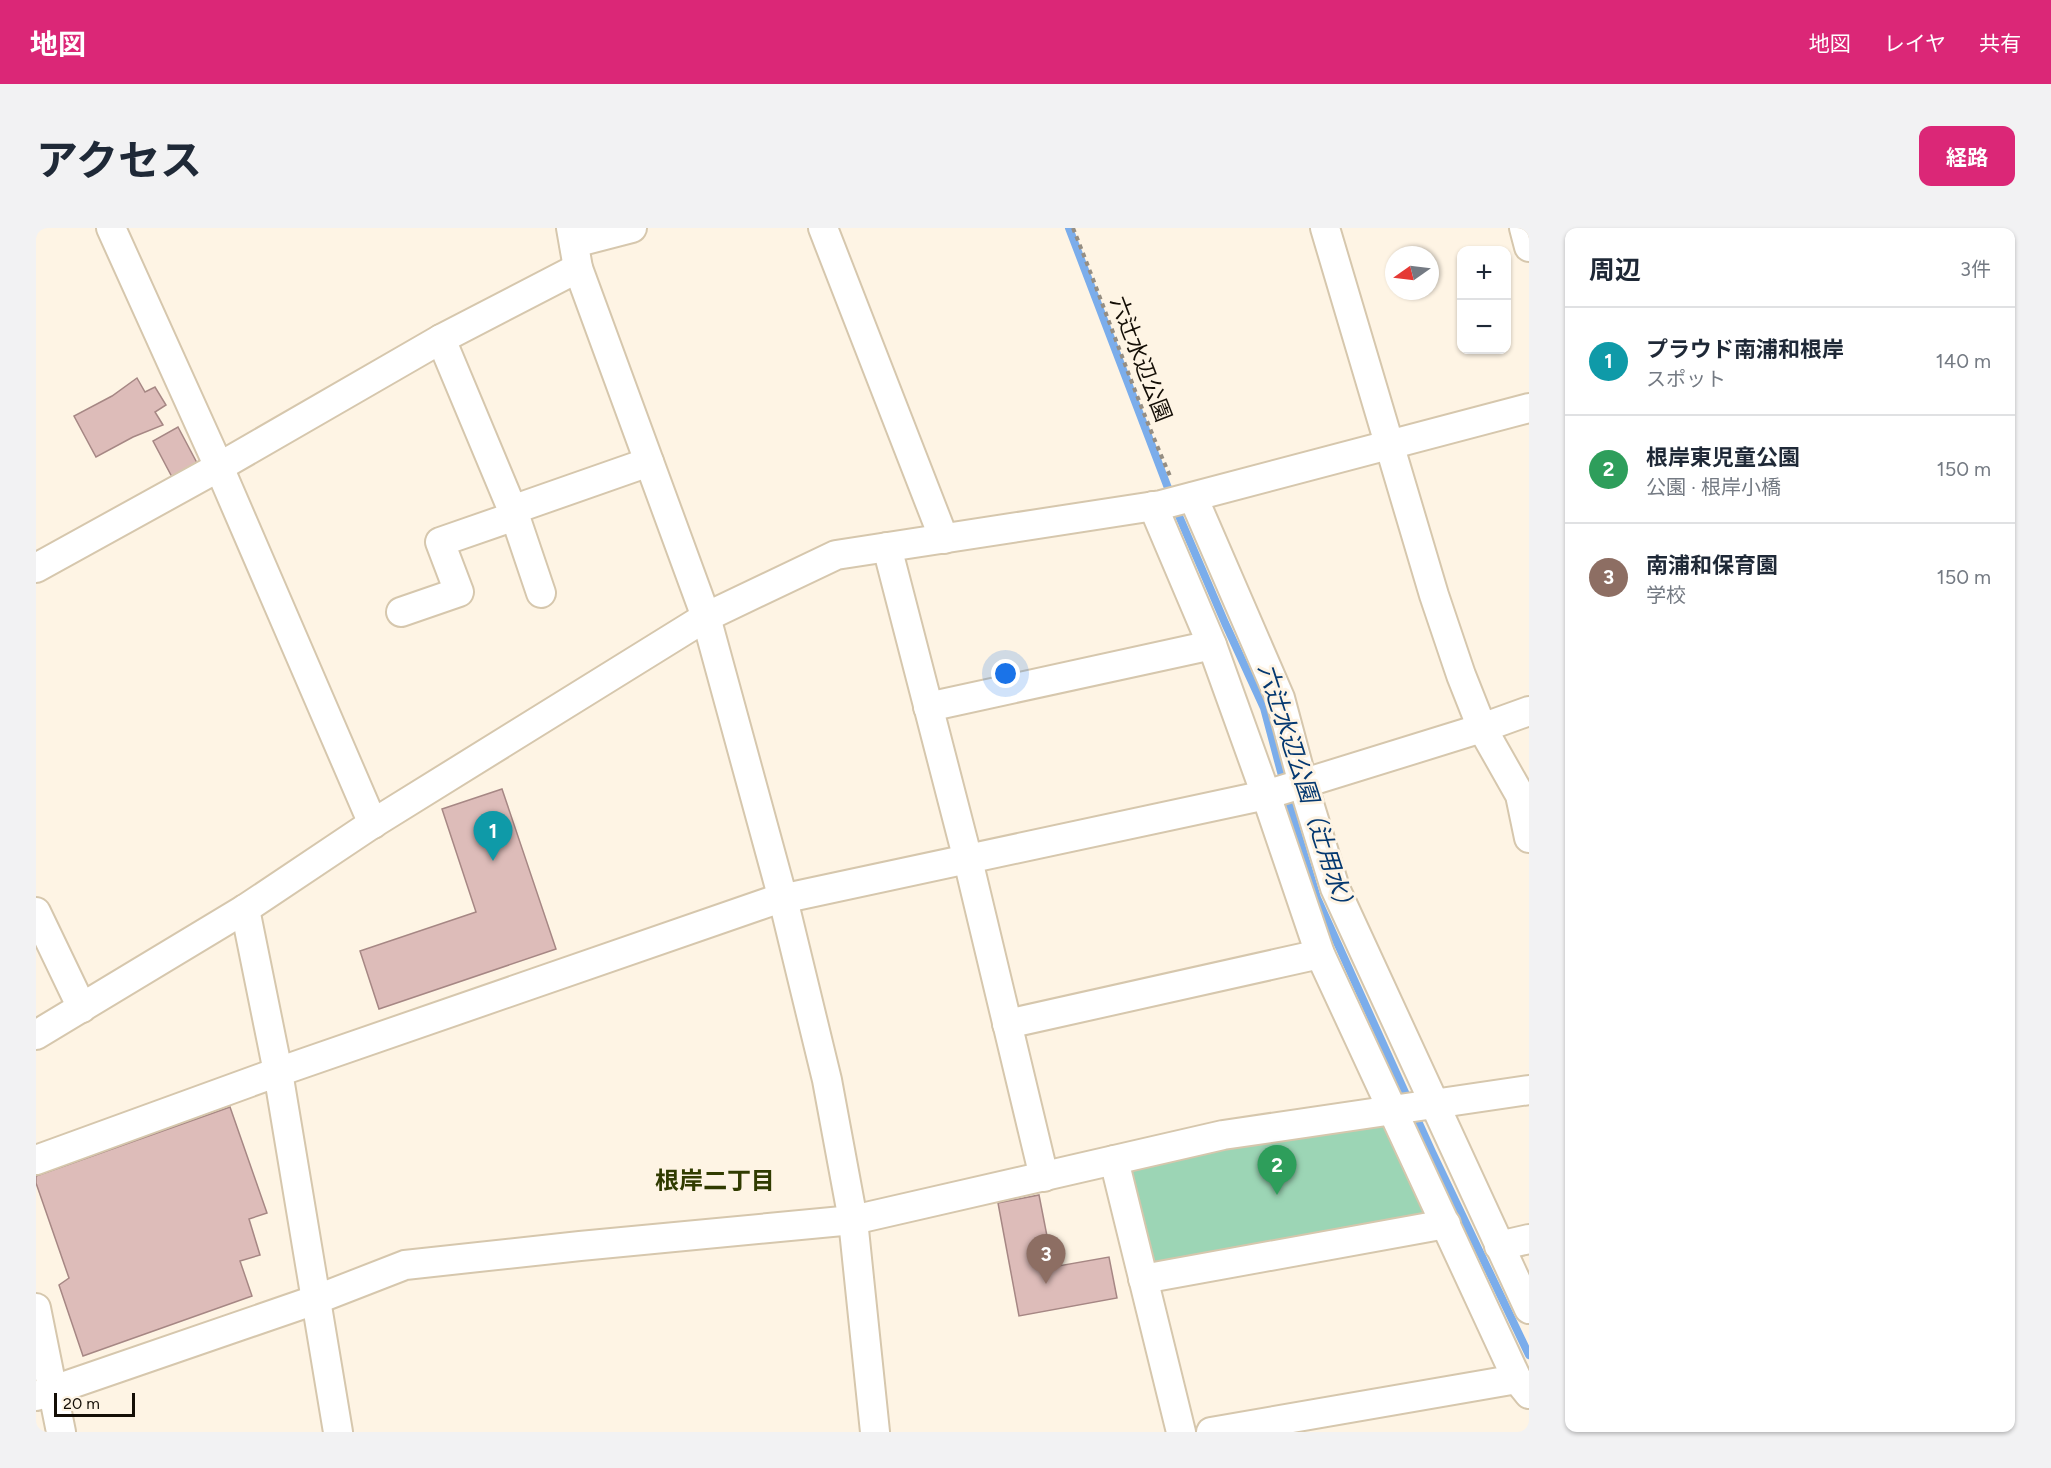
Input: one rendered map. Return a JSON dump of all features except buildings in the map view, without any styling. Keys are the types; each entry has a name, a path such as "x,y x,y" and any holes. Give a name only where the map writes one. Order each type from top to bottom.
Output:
{"street":[{"path":"111,228 219,467 373,824"},
{"path":"36,568 219,467 441,339 574,246 632,228"},
{"path":"823,228 944,539"},
{"path":"1325,228 1434,595 1482,728 1520,795 1529,838"},
{"path":"1524,228 1529,247"},
{"path":"574,246 706,617 783,899 827,1080 853,1220 875,1432"},
{"path":"441,339 513,513 541,593"},
{"path":"36,1035 245,909 373,824 706,617 836,555 1175,502 1529,408"},
{"path":"401,612 459,592 440,542 649,462"},
{"path":"1175,502 1212,645 1287,789 1335,888 1415,1107 1446,1224 1523,1387 1211,1432"},
{"path":"1175,502 1280,698 1287,789 1320,954 1499,1246 1529,1309"},
{"path":"887,547 968,860 1044,1177"},
{"path":"928,707 1212,645"},
{"path":"36,1160 278,1072 783,899 1287,789 1529,711"},
{"path":"245,909 278,1072 338,1432"},
{"path":"36,912 81,1008"},
{"path":"1007,1024 1320,954"},
{"path":"44,1393 315,1300 405,1265 853,1220 1223,1135 1529,1090"},
{"path":"1114,1160 1181,1432"},
{"path":"1143,1279 1446,1224"},
{"path":"1499,1246 1529,1239"},
{"path":"36,1308 44,1393 61,1432"}],"path":[{"name":"六辻水辺公園","path":"1072,228 1105,308 1140,407 1175,488 1175,502"}],"green space":[{"path":"1386,1125 1429,1214 1161,1267 1150,1258 1129,1177 1138,1165 1232,1144"}],"waterway":[{"name":"六辻水辺公園（辻用水）","path":"1069,228 1176,509 1264,708 1317,898 1432,1152 1529,1355"}],"place":[{"name":"プラウド南浦和根岸","path":"493,861"},
{"name":"根岸東児童公園","path":"1277,1195"},
{"name":"南浦和保育園","path":"1046,1284"}],"district":[{"name":"根岸二丁目","path":"715,1180"}]}
